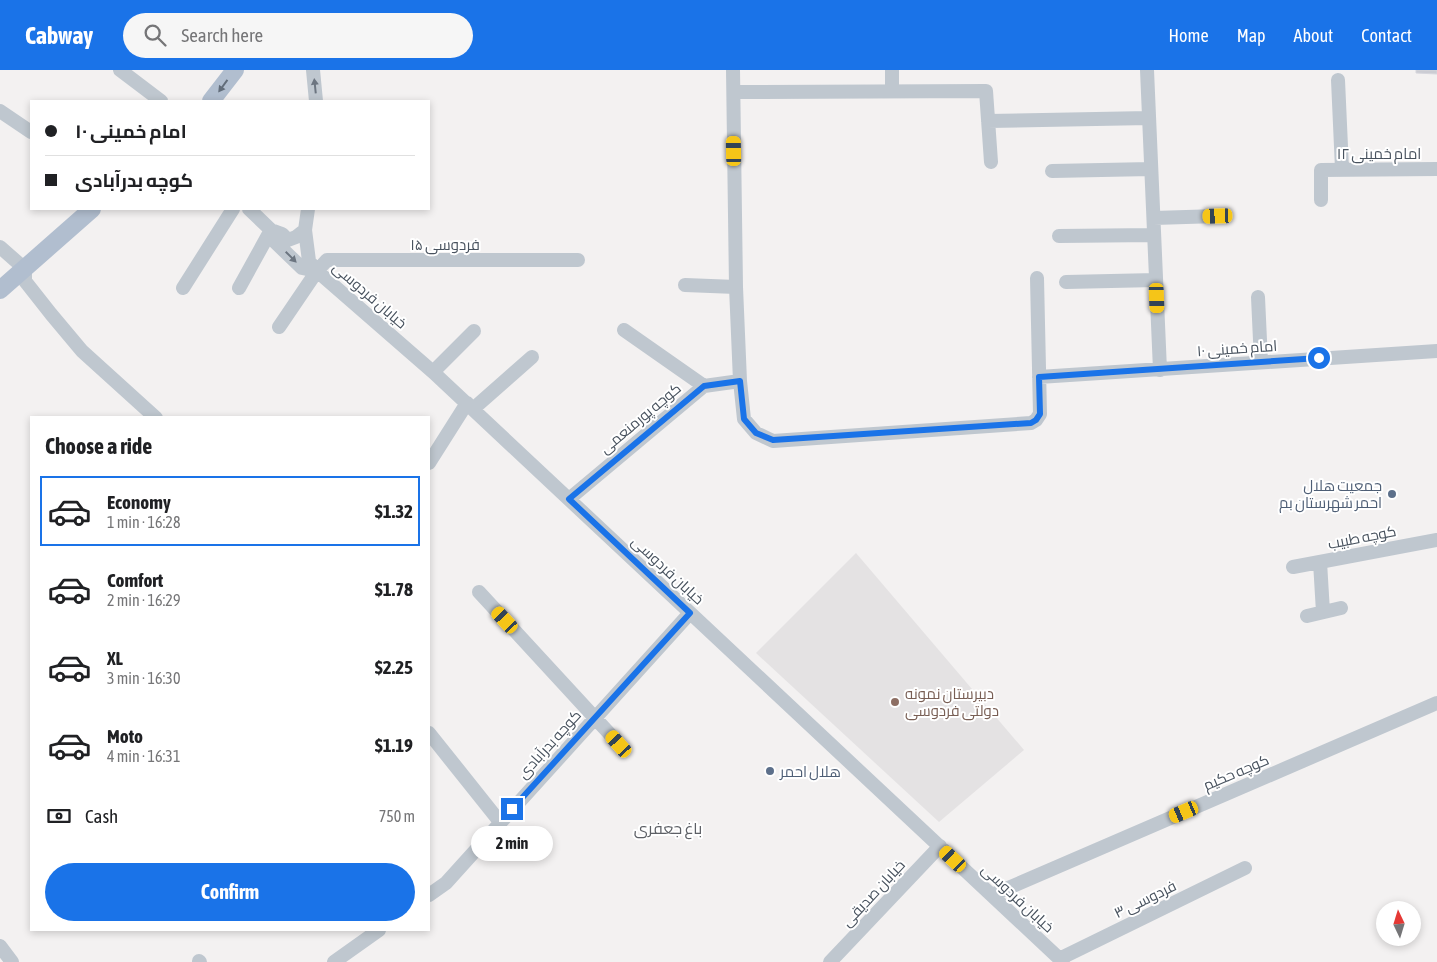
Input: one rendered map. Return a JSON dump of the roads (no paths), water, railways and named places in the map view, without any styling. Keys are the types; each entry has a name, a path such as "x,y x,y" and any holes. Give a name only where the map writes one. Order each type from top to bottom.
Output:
{"main road":[{"path":"212,100 234,70"},
{"path":"0,290 91,210"}],"street":[{"path":"120,70 160,100"},
{"path":"313,70 316,100"},
{"path":"733,70 736,287 740,381 744,419 756,433 773,440 1031,423 1040,414 1037,278"},
{"path":"892,70 892,91"},
{"path":"1147,70 1160,370"},
{"path":"1338,80 1342,169"},
{"path":"734,92 986,91 991,162"},
{"path":"0,111 30,131"},
{"path":"988,121 1149,118"},
{"path":"1052,171 1151,169"},
{"name":"امام خمینی ۱۲","path":"1321,200 1321,170 1437,169"},
{"path":"182,288 232,210"},
{"name":"خیابان فردوسی","path":"250,210 271,230 274,241 302,268 316,271 433,372 1061,960"},
{"path":"279,327 316,271 310,261 305,230 308,210"},
{"path":"1154,218 1218,216"},
{"path":"239,288 271,230 282,234 288,240 305,230"},
{"path":"1058,236 1154,235"},
{"path":"0,246 25,268 25,281 82,351 154,416"},
{"name":"فردوسی ۱۵","path":"316,271 327,260 578,260"},
{"path":"1066,282 1156,280"},
{"path":"685,286 736,287"},
{"path":"1258,297 1261,362"},
{"path":"624,330 704,386"},
{"path":"433,372 474,332"},
{"name":"امام خمینی ۱۰","path":"1039,377 1437,351"},
{"path":"430,462 470,406 532,357"},
{"name":"کوچه پورمنعمی","path":"569,499 704,386 740,381"},
{"name":"کوچه طبیب","path":"1293,567 1437,540"},
{"path":"1320,562 1324,612"},
{"path":"479,592 619,744"},
{"path":"1307,616 1340,608"},
{"name":"کوچه بدرآبادی","path":"430,893 446,883 690,613"},
{"name":"کوچه حکیم","path":"992,895 1437,703"},
{"path":"430,734 500,822"},
{"name":"خیابان صدیقی","path":"830,962 940,846"},
{"name":"فردوسی ۳","path":"1061,960 1245,868"},
{"path":"334,962 378,931"},
{"path":"0,946 12,962"}],"place":[{"name":"جمعیت هلال احمر شهرستان بم","path":"1392,494"},
{"name":"دبیرستان نمونه دولتی فردوسی","path":"895,702"},
{"name":"هلال احمر","path":"770,771"}],"district":[{"name":"باغ جعفری","path":"668,828"}]}
